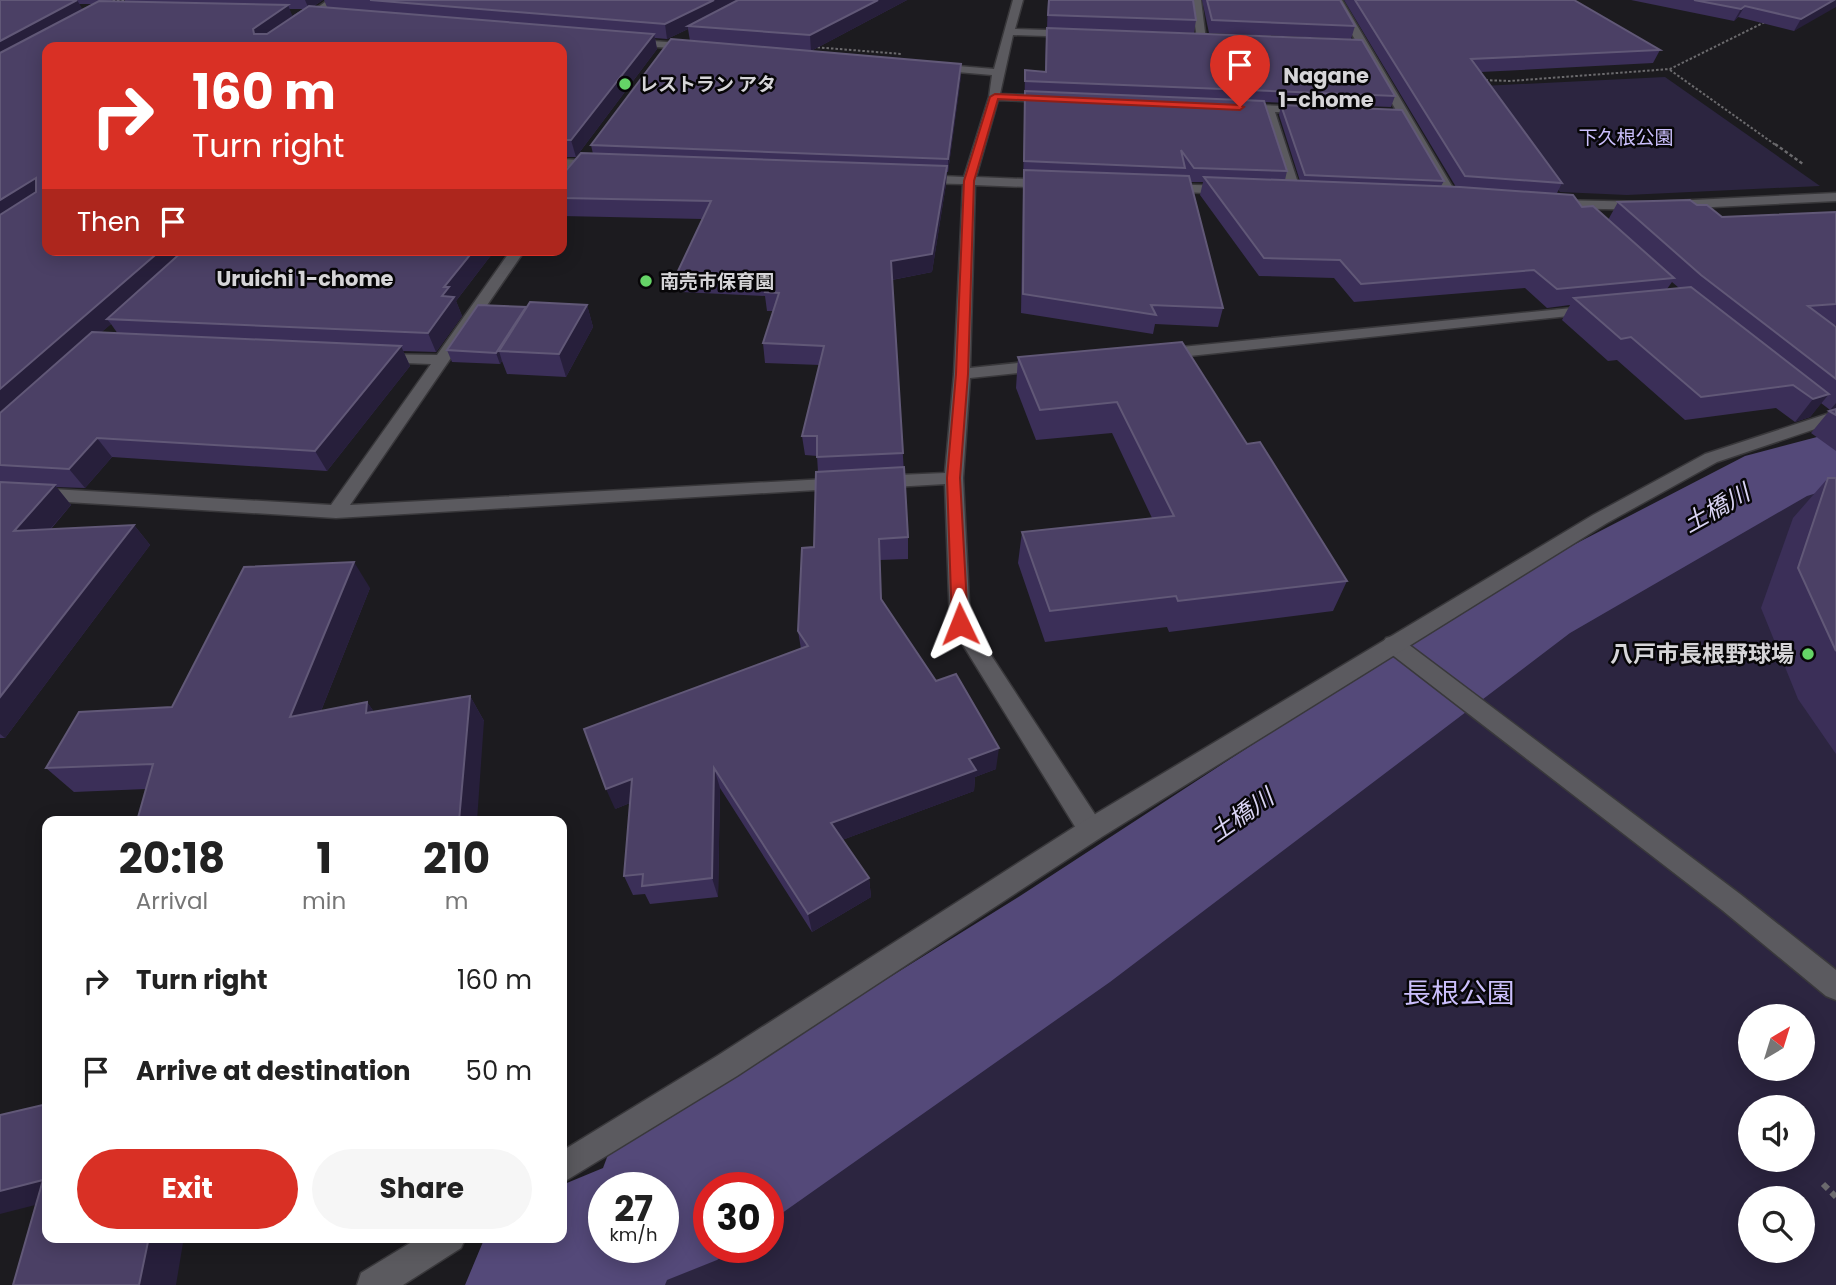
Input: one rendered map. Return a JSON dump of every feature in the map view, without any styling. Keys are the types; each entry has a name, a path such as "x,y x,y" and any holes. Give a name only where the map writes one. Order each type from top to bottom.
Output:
{"street":[{"path":"273,42 334,0"},
{"path":"1018,0 998,72 995,97 969,181 962,374 954,478 960,624 1091,830"},
{"path":"1196,0 1202,38"},
{"path":"1337,0 1453,198"},
{"path":"299,15 325,16"},
{"path":"1010,32 1093,34"},
{"path":"661,56 669,46 687,37"},
{"path":"1189,37 1216,38"},
{"path":"617,41 710,49"},
{"path":"1349,44 1363,45"},
{"path":"916,65 998,72"},
{"path":"995,97 1063,100"},
{"path":"1227,107 1323,111"},
{"path":"1268,108 1295,192"},
{"path":"1392,114 1406,114"},
{"path":"567,163 607,165"},
{"path":"899,178 1064,184"},
{"path":"1146,187 1241,190"},
{"path":"1535,203 1652,206 1836,197"},
{"path":"1576,205 1595,223"},
{"path":"336,512 515,256"},
{"path":"1142,356 1612,308"},
{"path":"360,356 442,360"},
{"path":"962,374 1059,364"},
{"path":"567,1165 727,1066 1091,830 1600,519 1712,458 1827,415"},
{"path":"0,492 336,512 954,478"},
{"path":"1393,644 1731,902 1836,987"},
{"path":"373,1285 440,1243"}],"path":[{"path":"100,0 124,1"},
{"path":"1670,69 1803,164"},
{"path":"1823,1184 1836,1197"}],"green space":[{"name":"下久根公園","path":"1665,77 1820,186 1627,195 1560,192 1482,86"},
{"name":"長根公園","path":"1836,449 1836,1285 481,1285 546,1243 567,1243 567,1230 588,1216 588,1263 679,1263 679,1172 656,1172 1064,906 1462,639 1511,601 1720,489"}],"building":[{"path":"0,0 77,0 0,41"},
{"path":"370,0 714,0 665,24"},
{"path":"738,0 878,0 810,35 688,26"},
{"path":"1049,0 1193,0 1196,20 1048,15"},
{"path":"1207,0 1340,0 1355,26 1212,20"},
{"path":"1355,0 1574,0 1660,50 1471,59 1562,183 1465,176"},
{"path":"1694,0 1834,0 1801,19 1745,6 1741,9"},
{"path":"99,1 288,5 253,29 254,34 267,34 309,6 654,34 571,140 567,140 567,42 42,42 42,256 154,256 0,389 0,215 36,192 36,178 0,200 0,53"},
{"path":"1047,28 1362,40 1395,96 1025,81 1025,70 1046,72"},
{"path":"671,39 961,64 948,159 591,145"},
{"path":"1025,91 1264,101 1287,171 1194,168 1181,150 1185,168 1024,161"},
{"path":"1281,105 1402,110 1444,181 1305,175"},
{"path":"581,153 947,166 932,254 891,261 903,453 817,457 817,436 802,436 824,346 763,343 779,293 765,292 770,278 677,273 711,201 567,198 567,169"},
{"path":"1024,170 1189,176 1223,308 1151,305 1156,315 1023,294"},
{"path":"1204,177 1460,187 1573,195 1582,207 1593,206 1674,278 1557,289 1534,270 1361,284 1340,260 1264,258"},
{"path":"1690,200 1697,205 1707,205 1722,217 1836,212 1836,304 1808,306 1836,327 1836,379 1701,275 1618,202"},
{"path":"177,256 469,256 444,287 449,287 442,296 454,297 428,333 107,319"},
{"path":"1691,287 1829,394 1813,399 1793,385 1701,397 1631,337 1621,339 1574,298"},
{"path":"530,302 587,305 559,354 499,351"},
{"path":"478,305 526,307 496,353 447,350"},
{"path":"92,332 401,346 315,451 97,438 69,469 0,465 0,413"},
{"path":"1182,342 1247,444 1260,442 1347,581 1178,601 1176,596 1050,611 1022,532 1174,516 1117,402 1040,410 1018,357"},
{"path":"904,467 908,537 879,539 881,599 936,681 956,674 999,748 969,759 976,770 831,823 869,878 808,914 714,768 712,878 642,886 643,874 624,876 632,779 606,789 584,729 808,646 798,631 802,548 814,547 816,472"},
{"path":"1828,478 1836,478 1836,651 1798,568"},
{"path":"0,482 55,485 14,531 134,525 0,697"},
{"path":"354,562 290,717 367,702 366,713 470,696 459,816 138,816 153,764 46,768 79,712 172,707 244,567"},
{"path":"42,1105 42,1180 0,1191 0,1115"},
{"path":"42,1184 42,1243 148,1243 139,1285 13,1285"}],"waterway":[{"name":"土橋川","path":"679,1195 1065,939 1535,608 1776,476 1836,459"},
{"name":"土橋川","path":"544,1285 588,1256"}],"place":[{"name":"レストラン アタ","path":"625,84"},
{"name":"南売市保育園","path":"646,281"},
{"name":"八戸市長根野球場","path":"1808,654"}],"district":[{"name":"Nagane 1-chome","path":"1326,87"},
{"name":"Uruichi 1-chome","path":"305,278"}],"route":[{"path":"960,624 954,478 962,374 969,181 995,97 1240,107"}]}
